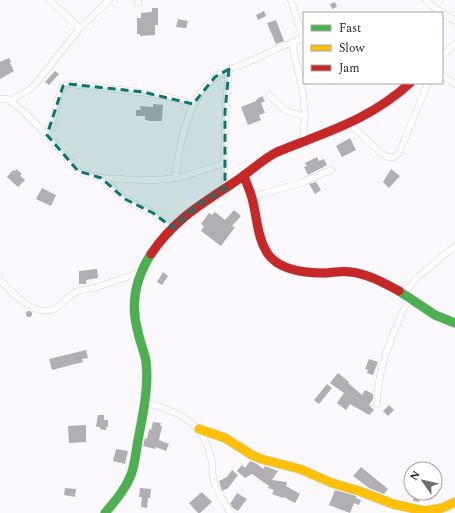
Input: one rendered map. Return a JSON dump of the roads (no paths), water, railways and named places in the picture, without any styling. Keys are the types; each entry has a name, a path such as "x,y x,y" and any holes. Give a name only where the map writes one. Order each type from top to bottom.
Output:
{"street":[{"path":"49,0 80,28"},
{"path":"10,101 29,90 37,82 80,28 109,0"},
{"path":"175,178 183,132 194,104 205,87 215,77 229,69 303,38 291,0"},
{"path":"426,0 441,12"},
{"path":"432,6 433,12"},
{"path":"443,13 455,21"},
{"path":"292,43 303,93 305,117 303,142"},
{"path":"443,55 455,44"},
{"path":"225,189 225,112 229,69"},
{"path":"443,76 455,84"},
{"path":"47,135 52,124 60,93 64,86 69,84 143,92 174,98 194,104"},
{"path":"105,513 121,494 134,466 145,402 146,369 144,350 138,333 133,306 134,294 141,272 159,243 173,228 200,204 244,176 258,162 276,152 349,123 378,108 395,97 409,84"},
{"path":"349,123 382,154 388,157 394,157 399,153 428,84"},
{"path":"269,95 286,111 305,117"},
{"path":"0,99 10,101 25,113 47,135 78,171 85,174 101,178 175,178 190,175 224,163"},
{"path":"252,197 301,182 331,170"},
{"path":"244,176 252,197 258,230 268,254 278,262 306,272 350,272 362,275 406,296 438,317 455,323"},
{"path":"101,178 125,199 153,212 173,228"},
{"path":"377,404 378,383 382,367 406,296 419,276 455,246"},
{"path":"0,280 15,296 27,304 38,309 49,311 55,309 76,292 95,288 141,272"},
{"path":"145,402 183,416 199,429 206,440 209,449 212,460 213,479 230,513"},
{"path":"199,429 225,438 256,457 300,470 332,483 359,491 393,504 424,511 442,508 455,502"}]}
